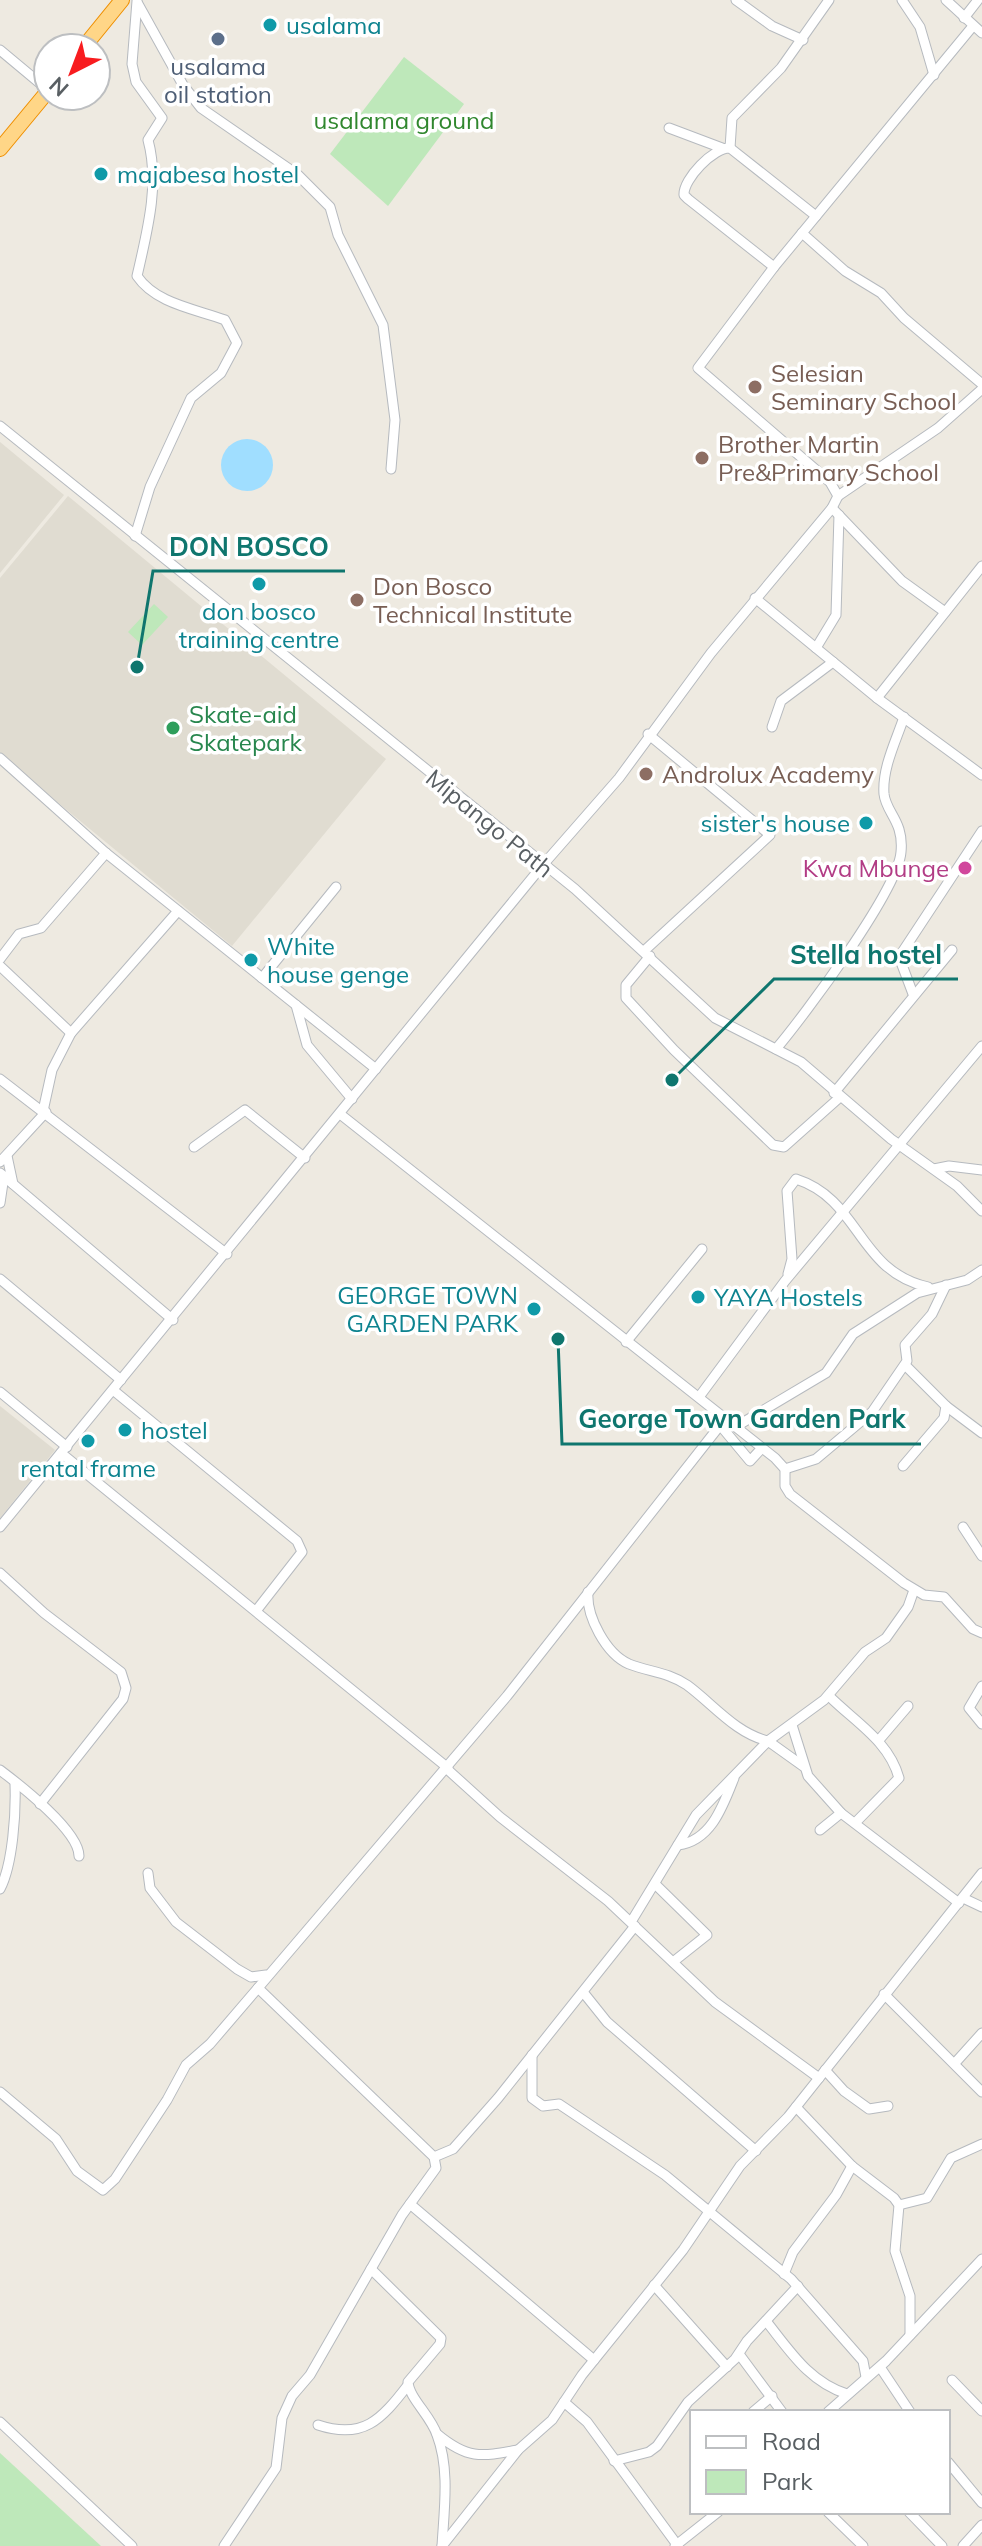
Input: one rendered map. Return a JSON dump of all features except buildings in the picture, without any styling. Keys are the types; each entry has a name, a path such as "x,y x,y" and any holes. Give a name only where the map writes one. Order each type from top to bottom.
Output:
{"highway":[{"path":"96,32 122,0"},
{"path":"0,149 32,110"}],"street":[{"path":"136,0 183,85 201,108 298,175 330,207 338,235 383,325 394,409 391,469"},
{"path":"135,536 150,487 191,398 221,373 237,343 225,320 183,307 150,289 137,276 148,228 155,166 148,140 162,118 136,82 132,64 136,0"},
{"path":"736,0 772,26 803,40"},
{"path":"774,267 726,232 684,195 686,184 726,148 732,118 803,40 829,0"},
{"path":"902,0 920,27 934,75"},
{"path":"946,0 982,33"},
{"path":"964,18 978,0"},
{"path":"816,648 836,615 838,496 830,482 698,368 774,267 973,26"},
{"path":"0,50 32,77"},
{"path":"669,128 726,148 816,216"},
{"path":"802,233 845,271 881,293 904,318 982,386 927,436 838,496"},
{"name":"Mipango Path","path":"0,426 542,866 575,889 715,1018 801,1062 836,1095 898,1145 934,1169 982,1211"},
{"path":"0,1527 173,1320 542,866 619,778 648,734 755,598 836,511"},
{"path":"836,511 902,581 945,612"},
{"path":"877,698 982,566"},
{"path":"755,598 877,698 982,775"},
{"path":"772,727 781,701 833,662"},
{"path":"776,1049 825,986 898,867 902,831 884,797 888,761 904,717"},
{"path":"648,734 770,835 647,954 626,985 626,998 773,1145 784,1147 836,1095 913,994 952,950"},
{"path":"0,758 106,853 376,1069"},
{"path":"913,994 899,957 982,831"},
{"path":"0,959 19,934 41,928 106,853"},
{"path":"262,978 336,887"},
{"path":"13,1184 3,1159 44,1112 52,1070 71,1033 178,911"},
{"path":"0,966 71,1033"},
{"path":"296,1005 307,1045 352,1099"},
{"path":"699,1397 785,1281 982,1046"},
{"path":"0,1079 227,1254"},
{"path":"194,1147 245,1110 305,1158"},
{"path":"340,1114 699,1397 723,1422 750,1461 761,1449"},
{"path":"934,1169 949,1166 982,1170"},
{"path":"2,1174 173,1320"},
{"path":"0,1203 2,1174"},
{"path":"785,1281 792,1259 787,1191 792,1180 821,1190 844,1210 877,1261 912,1283 931,1287 946,1285 967,1280 982,1270"},
{"path":"626,1342 702,1249"},
{"path":"0,1279 121,1380"},
{"path":"785,1469 816,1459 872,1412 905,1365 905,1345 932,1314 946,1285"},
{"path":"737,1426 778,1398 826,1373 853,1334 931,1287"},
{"path":"905,1365 946,1406 982,1433"},
{"path":"113,1390 297,1541 302,1552 256,1611"},
{"path":"0,1392 64,1450 448,1768 500,1817 633,1924 715,2002 869,2109 888,2106"},
{"path":"903,1466 944,1418 946,1406"},
{"path":"723,1422 737,1426 785,1469"},
{"path":"0,2092 56,2139 77,2171 103,2190 115,2179 186,2065 210,2044 266,1975 448,1768 723,1422"},
{"path":"785,1469 785,1486 790,1494 867,1557 914,1590 924,1595 944,1597 973,1629 982,1633"},
{"path":"963,1527 982,1556"},
{"path":"0,1573 44,1613 121,1672 126,1688 123,1699 40,1804"},
{"path":"434,2157 453,2149 583,1992 633,1924 685,1831 704,1805 768,1741 829,1696 865,1652 886,1638 908,1607 914,1590"},
{"path":"588,1592 587,1607 594,1626 626,1662 674,1678 748,1734 768,1741 803,1766 841,1813 961,1900 982,1907"},
{"path":"982,1686 969,1708 982,1724"},
{"path":"829,1696 879,1740 894,1760 899,1778 855,1823"},
{"path":"879,1740 908,1706"},
{"path":"792,1725 803,1766"},
{"path":"0,1770 40,1804 76,1841 79,1856"},
{"path":"678,1845 697,1841 723,1805 735,1775"},
{"path":"0,1889 6,1877 15,1784"},
{"path":"820,1830 841,1813"},
{"path":"685,1831 697,1841"},
{"path":"148,1873 150,1888 176,1922 237,1969 251,1977 266,1975"},
{"path":"437,2434 444,2486 442,2546 518,2450 552,2420 594,2360 710,2213 740,2166 796,2107 982,1873"},
{"path":"655,1884 707,1935 673,1962"},
{"path":"224,2546 276,2468 278,2435 292,2396 310,2375 349,2302 410,2204 435,2172 434,2157 258,1988"},
{"path":"583,1992 607,2022 756,2151"},
{"path":"884,1994 982,2092"},
{"path":"955,2063 982,2033"},
{"path":"532,2055 532,2098 543,2106 559,2104 665,2175 784,2274 863,2361 866,2377"},
{"path":"796,2107 852,2166 899,2205"},
{"path":"899,2205 927,2198 951,2158 982,2144"},
{"path":"784,2274 793,2252 836,2195 852,2166"},
{"path":"410,2204 594,2360"},
{"path":"899,2205 895,2251 910,2296 910,2335"},
{"path":"830,2410 880,2367 982,2259"},
{"path":"318,2425 340,2432 369,2425 408,2385 409,2379 440,2344 441,2338 371,2269"},
{"path":"654,2285 727,2367"},
{"path":"614,2461 641,2455 657,2446 688,2402 727,2367 798,2286"},
{"path":"766,2321 800,2365 830,2388 847,2394"},
{"path":"739,2354 781,2410"},
{"path":"880,2367 909,2410"},
{"path":"952,2380 980,2405"},
{"path":"408,2385 437,2434 458,2451 471,2455 518,2450"},
{"path":"755,2410 772,2396"},
{"path":"564,2402 587,2422 677,2545 716,2514"},
{"path":"0,2422 132,2546"},
{"path":"950,2464 982,2503"},
{"path":"830,2514 863,2546"},
{"path":"911,2514 942,2546"},
{"path":"963,2546 982,2525"}],"shaded area":[{"path":"0,442 64,495 0,573"},
{"path":"68,496 386,759 232,946 0,755 0,578"},
{"path":"0,1406 55,1450 0,1518"}],"green space":[{"name":"usalama ground","path":"404,57 464,104 388,206 330,154"},
{"path":"154,604 168,617 142,645 128,632"},
{"path":"0,2453 101,2546 0,2546"}],"water":[{"path":"247,439 265,447 273,465 265,483 247,491 229,483 221,465 229,447"}],"place":[{"name":"usalama","path":"270,25"},
{"name":"usalama oil station","path":"218,39"},
{"name":"majabesa hostel","path":"101,174"},
{"name":"Selesian Seminary School","path":"755,387"},
{"name":"Brother Martin Pre&Primary School","path":"702,458"},
{"name":"don bosco training centre","path":"259,584"},
{"name":"Don Bosco Technical Institute","path":"357,600"},
{"name":"DON BOSCO","path":"137,667"},
{"name":"Skate-aid Skatepark","path":"173,728"},
{"name":"Androlux Academy","path":"646,774"},
{"name":"sister's house","path":"866,823"},
{"name":"Kwa Mbunge","path":"965,868"},
{"name":"White house genge","path":"251,960"},
{"name":"Stella hostel","path":"672,1080"},
{"name":"YAYA Hostels","path":"698,1297"},
{"name":"GEORGE TOWN GARDEN PARK","path":"534,1309"},
{"name":"George Town Garden Park","path":"558,1339"},
{"name":"hostel","path":"125,1430"},
{"name":"rental frame","path":"88,1441"}]}
